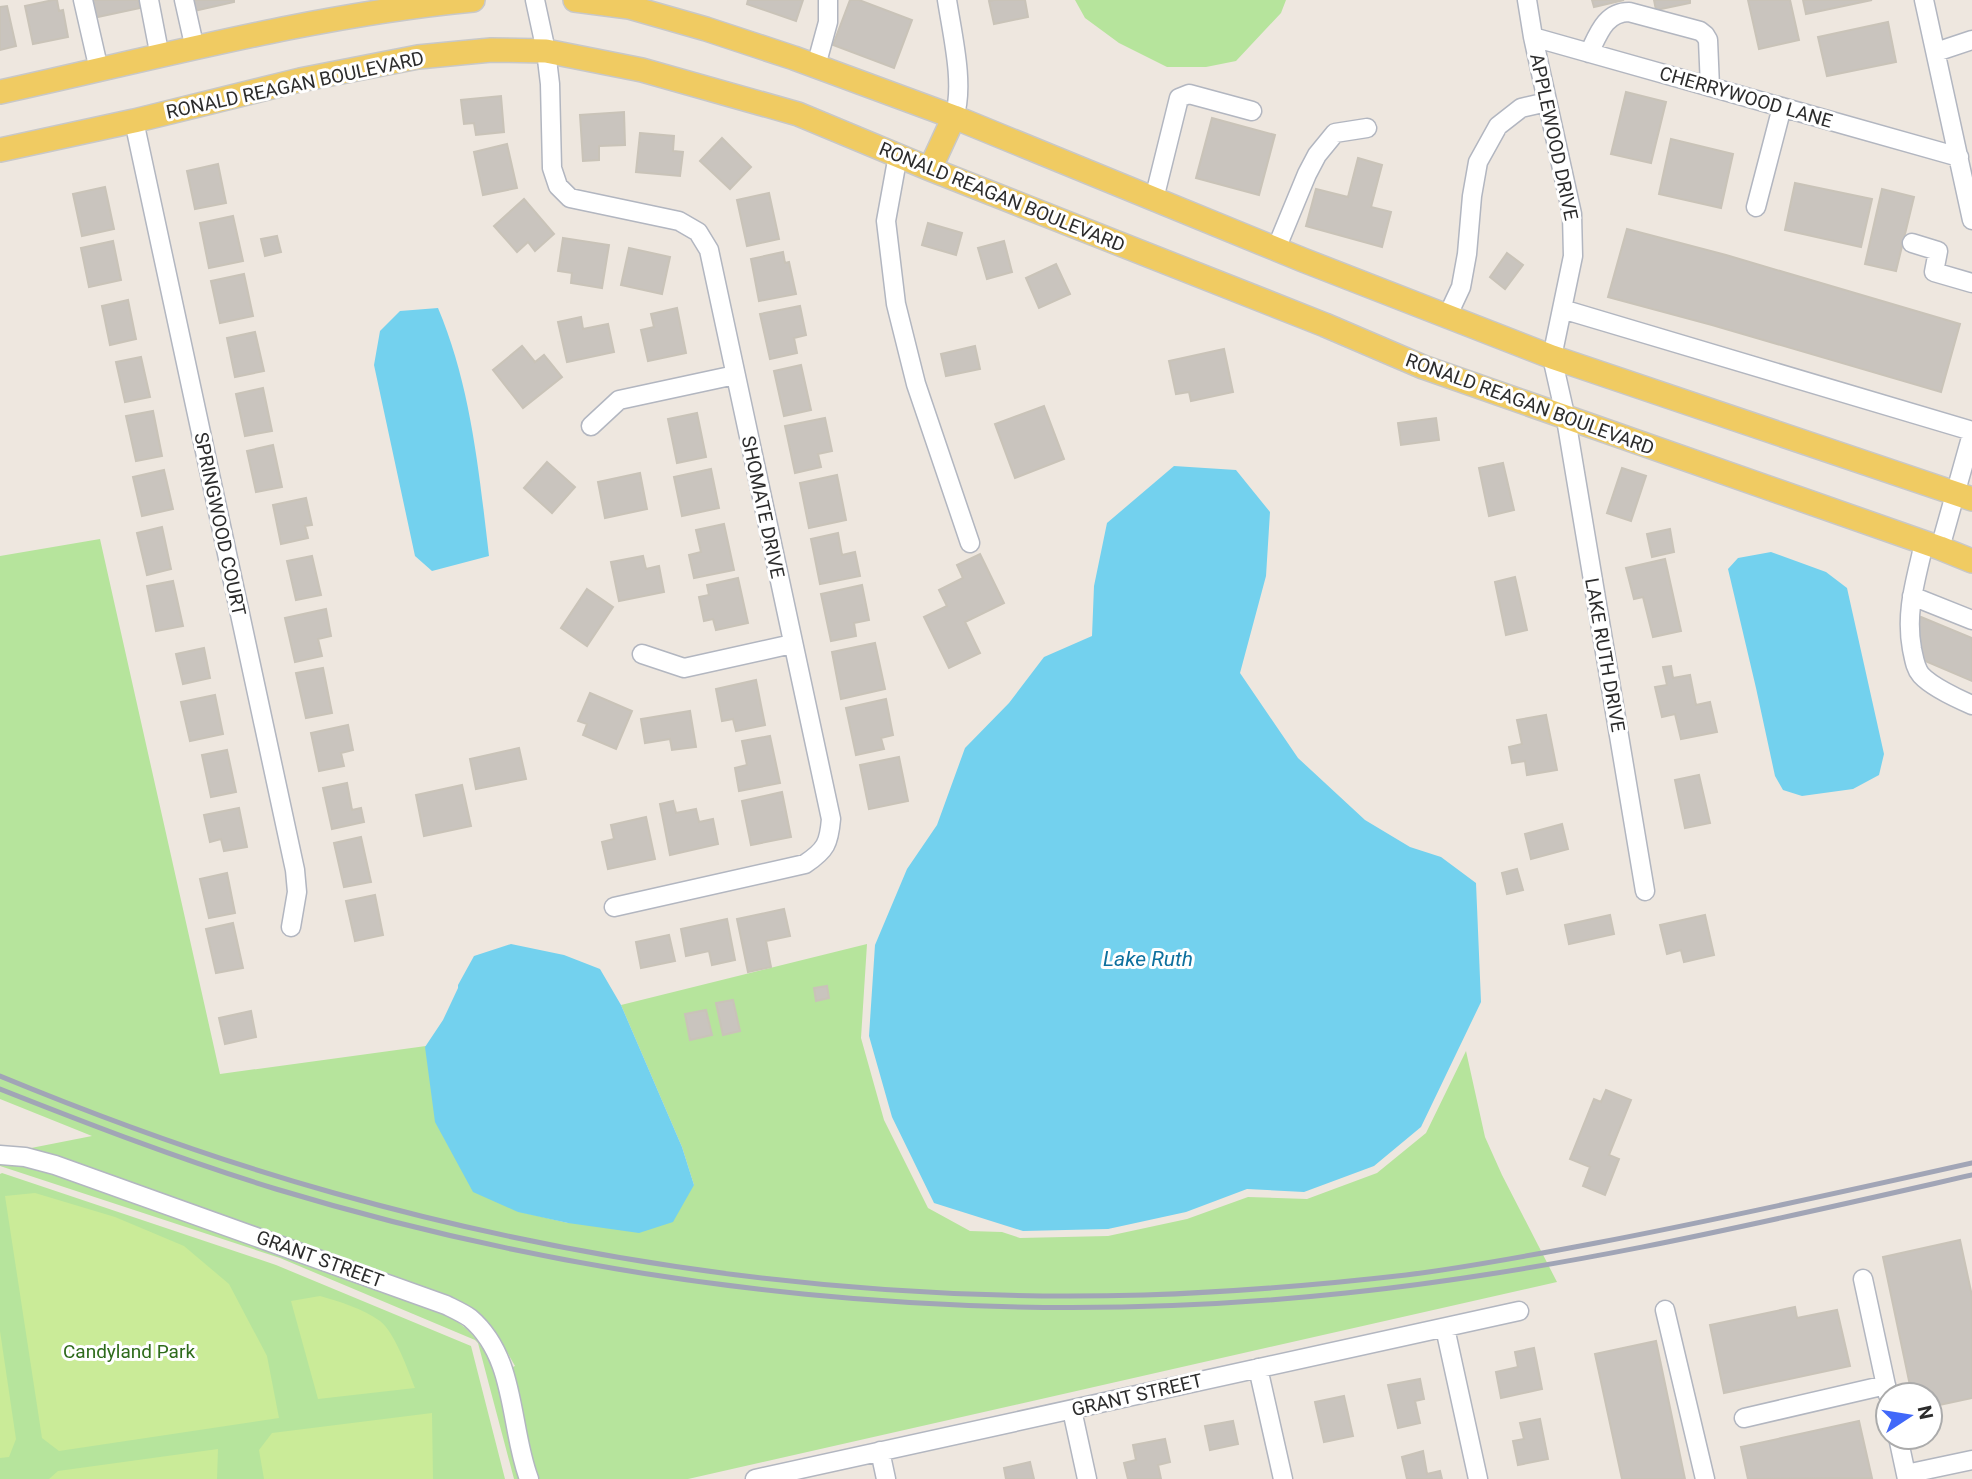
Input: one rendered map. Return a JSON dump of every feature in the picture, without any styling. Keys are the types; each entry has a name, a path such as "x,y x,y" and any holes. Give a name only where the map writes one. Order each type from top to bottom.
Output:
{"main road":[{"path":"0,92 281,30 410,6 473,0"},
{"path":"575,0 629,6 816,66 954,117 1276,249 1552,357 1964,496"},
{"name":"RONALD REAGAN BOULEVARD","path":"0,150 134,121 300,80 418,57 491,50 546,51 642,70 798,114 1325,325 1423,368 1932,545 1972,562"},
{"path":"930,169 954,117"}],"street":[{"path":"83,0 99,70"},
{"path":"149,0 160,57"},
{"path":"184,0 195,49"},
{"name":"SHOMATE DRIVE","path":"535,0 546,51 550,84 552,167 558,186 570,198 679,221 698,232 709,250 831,819 829,839 820,855 805,864 614,907"},
{"path":"816,66 828,22 828,0"},
{"path":"947,0 957,67 957,108 954,117"},
{"name":"APPLEWOOD DRIVE","path":"1527,0 1572,214 1573,256 1552,357"},
{"path":"1924,0 1959,157 1968,184 1972,220"},
{"path":"1589,53 1602,26 1611,16 1621,12 1676,24 1700,31 1708,40 1710,87"},
{"name":"CHERRYWOOD LANE","path":"1533,37 1959,157"},
{"path":"1936,52 1972,40"},
{"path":"1154,199 1180,98 1189,94 1252,111"},
{"path":"1447,317 1461,287 1478,162 1498,126 1521,108 1547,102"},
{"path":"1756,207 1782,107"},
{"name":"SPRINGWOOD COURT","path":"134,121 295,870 297,892 291,927"},
{"path":"1276,249 1317,155 1335,133 1367,128"},
{"path":"898,155 886,221 895,304 916,384 970,542"},
{"path":"1912,243 1938,251 1934,272 1972,283"},
{"path":"1562,309 1972,432 1964,496 1932,545 1909,610 1909,632 1914,661 1920,674 1955,698 1972,705"},
{"name":"LAKE RUTH DRIVE","path":"1552,357 1566,419 1645,891"},
{"path":"592,426 619,400 735,375"},
{"path":"1912,596 1972,620"},
{"path":"642,654 684,668 792,643"},
{"name":"GRANT STREET","path":"0,1156 25,1157 55,1165 446,1305 469,1317 486,1335 502,1363 529,1479"},
{"path":"1863,1279 1885,1381"},
{"path":"1665,1310 1705,1479"},
{"name":"GRANT STREET","path":"755,1479 1519,1311"},
{"path":"1444,1328 1478,1479"},
{"path":"1258,1368 1283,1479"},
{"path":"1744,1418 1874,1393"},
{"path":"1072,1410 1087,1479"},
{"path":"880,1451 886,1479"},
{"path":"1901,1451 1906,1477 1972,1460"}],"green space":[{"path":"1075,0 1286,0 1281,13 1236,61 1206,67 1167,67 1119,43 1085,18"},
{"path":"100,539 220,1074 426,1046 517,1211 568,1223 694,1185 682,1147 621,1005 867,944 861,1038 884,1120 928,1208 970,1231 1002,1232 1020,1238 1108,1236 1187,1219 1248,1197 1307,1199 1377,1173 1426,1133 1466,1051 1485,1137 1557,1282 688,1479 514,1479 475,1340 280,1258 0,1166 23,1166 51,1173 442,1312 462,1325 475,1338 497,1374 515,1366 494,1329 474,1310 450,1296 59,1157 26,1149 92,1136 0,1099 0,556"},
{"name":"Candyland Park","path":"2,1173 276,1265 471,1346 505,1479 0,1479"},
{"path":"35,1193 115,1217 184,1246 229,1284 267,1356 279,1418 59,1451 42,1438 5,1196"},
{"path":"320,1296 358,1309 380,1321 396,1343 415,1388 318,1399 291,1301"},
{"path":"0,1331 16,1439 9,1457 0,1458"},
{"path":"432,1413 433,1479 264,1479 259,1450 272,1433"},
{"path":"218,1449 217,1479 49,1479 58,1471"}],"water":[{"path":"438,308 466,399 489,556 432,571 415,556 374,365 380,331 400,311"},
{"name":"Lake Ruth","path":"1174,466 1236,470 1270,512 1266,576 1240,673 1298,758 1365,820 1410,847 1441,857 1476,883 1481,1002 1421,1127 1374,1166 1304,1192 1247,1189 1186,1212 1108,1229 1023,1231 934,1203 892,1117 869,1036 875,945 907,869 937,825 965,748 1009,703 1044,657 1092,636 1094,586 1107,523"},
{"path":"1771,552 1826,572 1847,588 1884,754 1879,775 1853,789 1802,796 1783,790 1775,776 1728,569 1738,558"},
{"path":"511,944 564,955 600,969 621,1005 682,1147 694,1185 673,1222 639,1233 568,1223 518,1212 473,1192 435,1122 425,1047 443,1020 474,956"}],"building":[{"path":"57,0 59,11 63,10 68,37 33,44 25,6"},
{"path":"89,0 138,0 140,8 93,18"},
{"path":"192,0 234,0 234,2 194,11"},
{"path":"748,0 803,0 796,21 747,4"},
{"path":"850,0 859,0 912,20 894,68 833,45"},
{"path":"1025,0 1028,17 994,24 989,1"},
{"path":"1592,0 1624,0 1594,7"},
{"path":"1654,0 1690,0 1690,3 1656,10"},
{"path":"1748,0 1790,0 1799,40 1759,49"},
{"path":"1803,0 1872,0 1806,14"},
{"path":"7,6 16,46 0,50 0,7"},
{"path":"1888,22 1896,62 1827,76 1818,37"},
{"path":"1626,92 1666,102 1651,163 1611,154"},
{"path":"501,96 504,132 476,135 474,123 464,124 461,100"},
{"path":"624,112 625,145 599,146 599,160 583,161 580,115"},
{"path":"1212,118 1275,135 1259,195 1196,178"},
{"path":"640,133 674,136 673,151 683,152 680,176 636,172"},
{"path":"722,138 751,167 730,189 700,161"},
{"path":"1671,139 1733,154 1721,208 1659,194"},
{"path":"507,144 517,188 483,195 474,152"},
{"path":"1358,158 1382,165 1371,207 1391,212 1382,247 1306,226 1316,189 1348,197"},
{"path":"218,164 226,203 195,209 187,171"},
{"path":"1795,183 1872,199 1861,247 1785,230"},
{"path":"105,187 114,229 82,236 73,194"},
{"path":"1882,189 1914,197 1896,271 1865,264"},
{"path":"769,193 779,239 747,246 737,200"},
{"path":"524,199 554,234 535,251 528,242 517,252 494,226"},
{"path":"233,216 243,261 209,268 200,223"},
{"path":"928,223 962,233 956,255 922,245"},
{"path":"1627,229 1726,255 1960,324 1941,392 1608,297"},
{"path":"277,236 281,252 265,256 261,239"},
{"path":"563,238 609,245 602,288 571,283 572,273 558,271"},
{"path":"113,241 121,280 89,287 81,248"},
{"path":"1004,241 1012,272 987,279 978,248"},
{"path":"629,248 670,257 662,294 621,285"},
{"path":"783,252 785,263 789,262 796,294 759,301 751,259"},
{"path":"1507,253 1523,265 1505,289 1490,277"},
{"path":"1056,264 1070,294 1039,308 1026,278"},
{"path":"244,274 253,316 220,323 211,281"},
{"path":"128,300 136,339 110,345 102,306"},
{"path":"800,306 806,335 794,338 797,353 770,359 760,314"},
{"path":"677,308 686,353 648,361 641,330 654,327 651,314"},
{"path":"581,317 583,329 608,324 614,352 567,362 558,322"},
{"path":"255,332 264,371 235,377 227,338"},
{"path":"522,346 535,362 544,355 562,377 523,408 493,370"},
{"path":"975,346 980,369 946,376 941,354"},
{"path":"1224,349 1233,392 1191,401 1189,392 1176,394 1169,361"},
{"path":"141,357 150,397 125,402 116,362"},
{"path":"801,365 811,410 784,416 774,371"},
{"path":"263,388 272,431 245,436 236,394"},
{"path":"1044,406 1064,459 1015,478 995,424"},
{"path":"153,411 162,456 136,461 126,416"},
{"path":"697,413 706,457 677,463 668,419"},
{"path":"825,418 832,451 818,454 821,467 795,473 785,426"},
{"path":"1436,418 1439,440 1401,445 1398,423"},
{"path":"273,445 282,487 256,492 247,451"},
{"path":"547,462 575,487 552,513 524,488"},
{"path":"1503,463 1514,510 1489,516 1479,468"},
{"path":"1622,468 1646,476 1631,521 1607,513"},
{"path":"711,469 719,508 682,516 674,477"},
{"path":"164,470 173,509 142,516 133,477"},
{"path":"640,473 647,509 605,518 598,482"},
{"path":"837,475 846,520 809,528 800,483"},
{"path":"306,498 312,525 305,526 308,538 281,544 273,505"},
{"path":"724,524 734,570 694,578 689,555 701,552 696,530"},
{"path":"162,527 171,569 147,575 137,533"},
{"path":"1670,529 1674,552 1652,557 1647,534"},
{"path":"838,533 842,555 855,552 860,576 820,584 811,539"},
{"path":"980,554 1004,603 965,622 980,653 949,668 924,617 947,606 939,590 963,578 957,565"},
{"path":"312,556 321,595 296,600 287,561"},
{"path":"643,556 646,569 659,566 664,592 619,601 611,562"},
{"path":"1665,559 1681,631 1653,637 1643,597 1634,599 1626,568"},
{"path":"1515,577 1527,630 1506,635 1495,582"},
{"path":"738,578 748,623 716,630 713,619 704,621 699,597 709,595 707,585"},
{"path":"173,581 183,626 156,631 147,586"},
{"path":"862,585 869,620 854,623 856,636 831,641 821,594"},
{"path":"587,589 613,607 587,646 561,628"},
{"path":"326,609 331,636 318,639 322,656 295,662 285,618"},
{"path":"1921,617 1972,638 1972,681 1923,660 1916,632"},
{"path":"875,643 885,689 841,699 832,652"},
{"path":"204,648 210,678 183,684 176,654"},
{"path":"1671,666 1673,678 1690,675 1696,705 1710,702 1717,732 1681,739 1675,714 1662,717 1655,687 1667,685 1663,667"},
{"path":"323,668 332,713 306,718 296,673"},
{"path":"756,680 765,725 736,731 733,719 722,721 716,689"},
{"path":"590,693 632,711 616,749 583,735 587,724 578,721"},
{"path":"215,695 223,734 190,741 181,702"},
{"path":"886,699 893,735 881,738 884,749 856,755 846,708"},
{"path":"690,711 696,747 672,750 670,739 645,743 641,719"},
{"path":"1546,715 1557,770 1527,775 1525,761 1512,763 1509,747 1522,744 1517,720"},
{"path":"348,725 353,750 341,753 344,766 319,771 311,733"},
{"path":"770,736 780,783 739,791 735,768 747,765 742,741"},
{"path":"519,748 526,779 476,789 470,759"},
{"path":"227,750 236,792 211,797 202,755"},
{"path":"899,757 908,801 869,809 860,765"},
{"path":"1699,775 1710,823 1685,828 1675,780"},
{"path":"347,783 352,810 361,808 364,822 332,829 323,788"},
{"path":"462,785 471,826 424,836 416,795"},
{"path":"782,792 791,837 751,845 742,801"},
{"path":"673,801 676,813 696,809 699,822 713,819 718,844 670,855 660,804"},
{"path":"239,808 247,847 224,851 221,839 210,842 204,815"},
{"path":"646,817 655,859 608,869 602,842 614,839 611,825"},
{"path":"1562,824 1568,849 1531,859 1525,834"},
{"path":"361,837 371,882 344,887 334,843"},
{"path":"1517,869 1523,890 1507,894 1502,873"},
{"path":"227,873 235,913 209,918 200,879"},
{"path":"375,895 383,935 355,941 346,901"},
{"path":"784,909 790,936 766,941 771,967 748,972 737,919"},
{"path":"1610,915 1614,934 1569,944 1565,925"},
{"path":"1705,915 1714,955 1684,962 1681,950 1667,954 1660,925"},
{"path":"727,919 735,960 712,965 709,951 686,956 681,929"},
{"path":"233,923 243,968 216,973 206,929"},
{"path":"669,935 675,961 641,968 636,942"},
{"path":"827,986 829,998 816,1001 814,988"},
{"path":"733,1000 740,1031 723,1035 716,1003"},
{"path":"706,1010 712,1035 690,1040 685,1014"},
{"path":"251,1011 256,1037 225,1044 219,1018"},
{"path":"1606,1090 1631,1100 1609,1155 1619,1159 1605,1195 1583,1186 1590,1167 1570,1159 1594,1099 1601,1102"},
{"path":"1960,1240 1972,1296 1972,1398 1944,1404 1944,1381 1909,1381 1883,1257"},
{"path":"1795,1307 1797,1318 1837,1310 1850,1366 1724,1393 1710,1325"},
{"path":"1656,1341 1685,1479 1622,1479 1595,1354"},
{"path":"1534,1348 1542,1389 1501,1398 1496,1372 1518,1367 1515,1352"},
{"path":"1420,1379 1424,1399 1415,1401 1420,1423 1398,1428 1388,1385"},
{"path":"1344,1396 1353,1436 1324,1442 1315,1402"},
{"path":"1540,1419 1548,1459 1518,1465 1513,1441 1524,1439 1520,1423"},
{"path":"1233,1421 1238,1444 1210,1450 1205,1426"},
{"path":"1859,1421 1872,1478 1748,1479 1741,1447"},
{"path":"1165,1439 1170,1462 1158,1465 1161,1479 1128,1479 1124,1463 1136,1460 1133,1445"},
{"path":"1423,1451 1427,1474 1440,1471 1442,1479 1407,1479 1402,1457"},
{"path":"1030,1462 1034,1479 1006,1479 1004,1468"}],"railway":[{"path":"0,1076 207,1154 291,1181 433,1219 634,1260 735,1275 940,1293 1144,1295 1275,1288 1406,1275 1643,1234 1972,1163"},
{"path":"0,1089 206,1166 276,1189 406,1225 538,1254 671,1278 806,1294 941,1304 1076,1307 1211,1304 1425,1284 1660,1243 1972,1175"}]}
